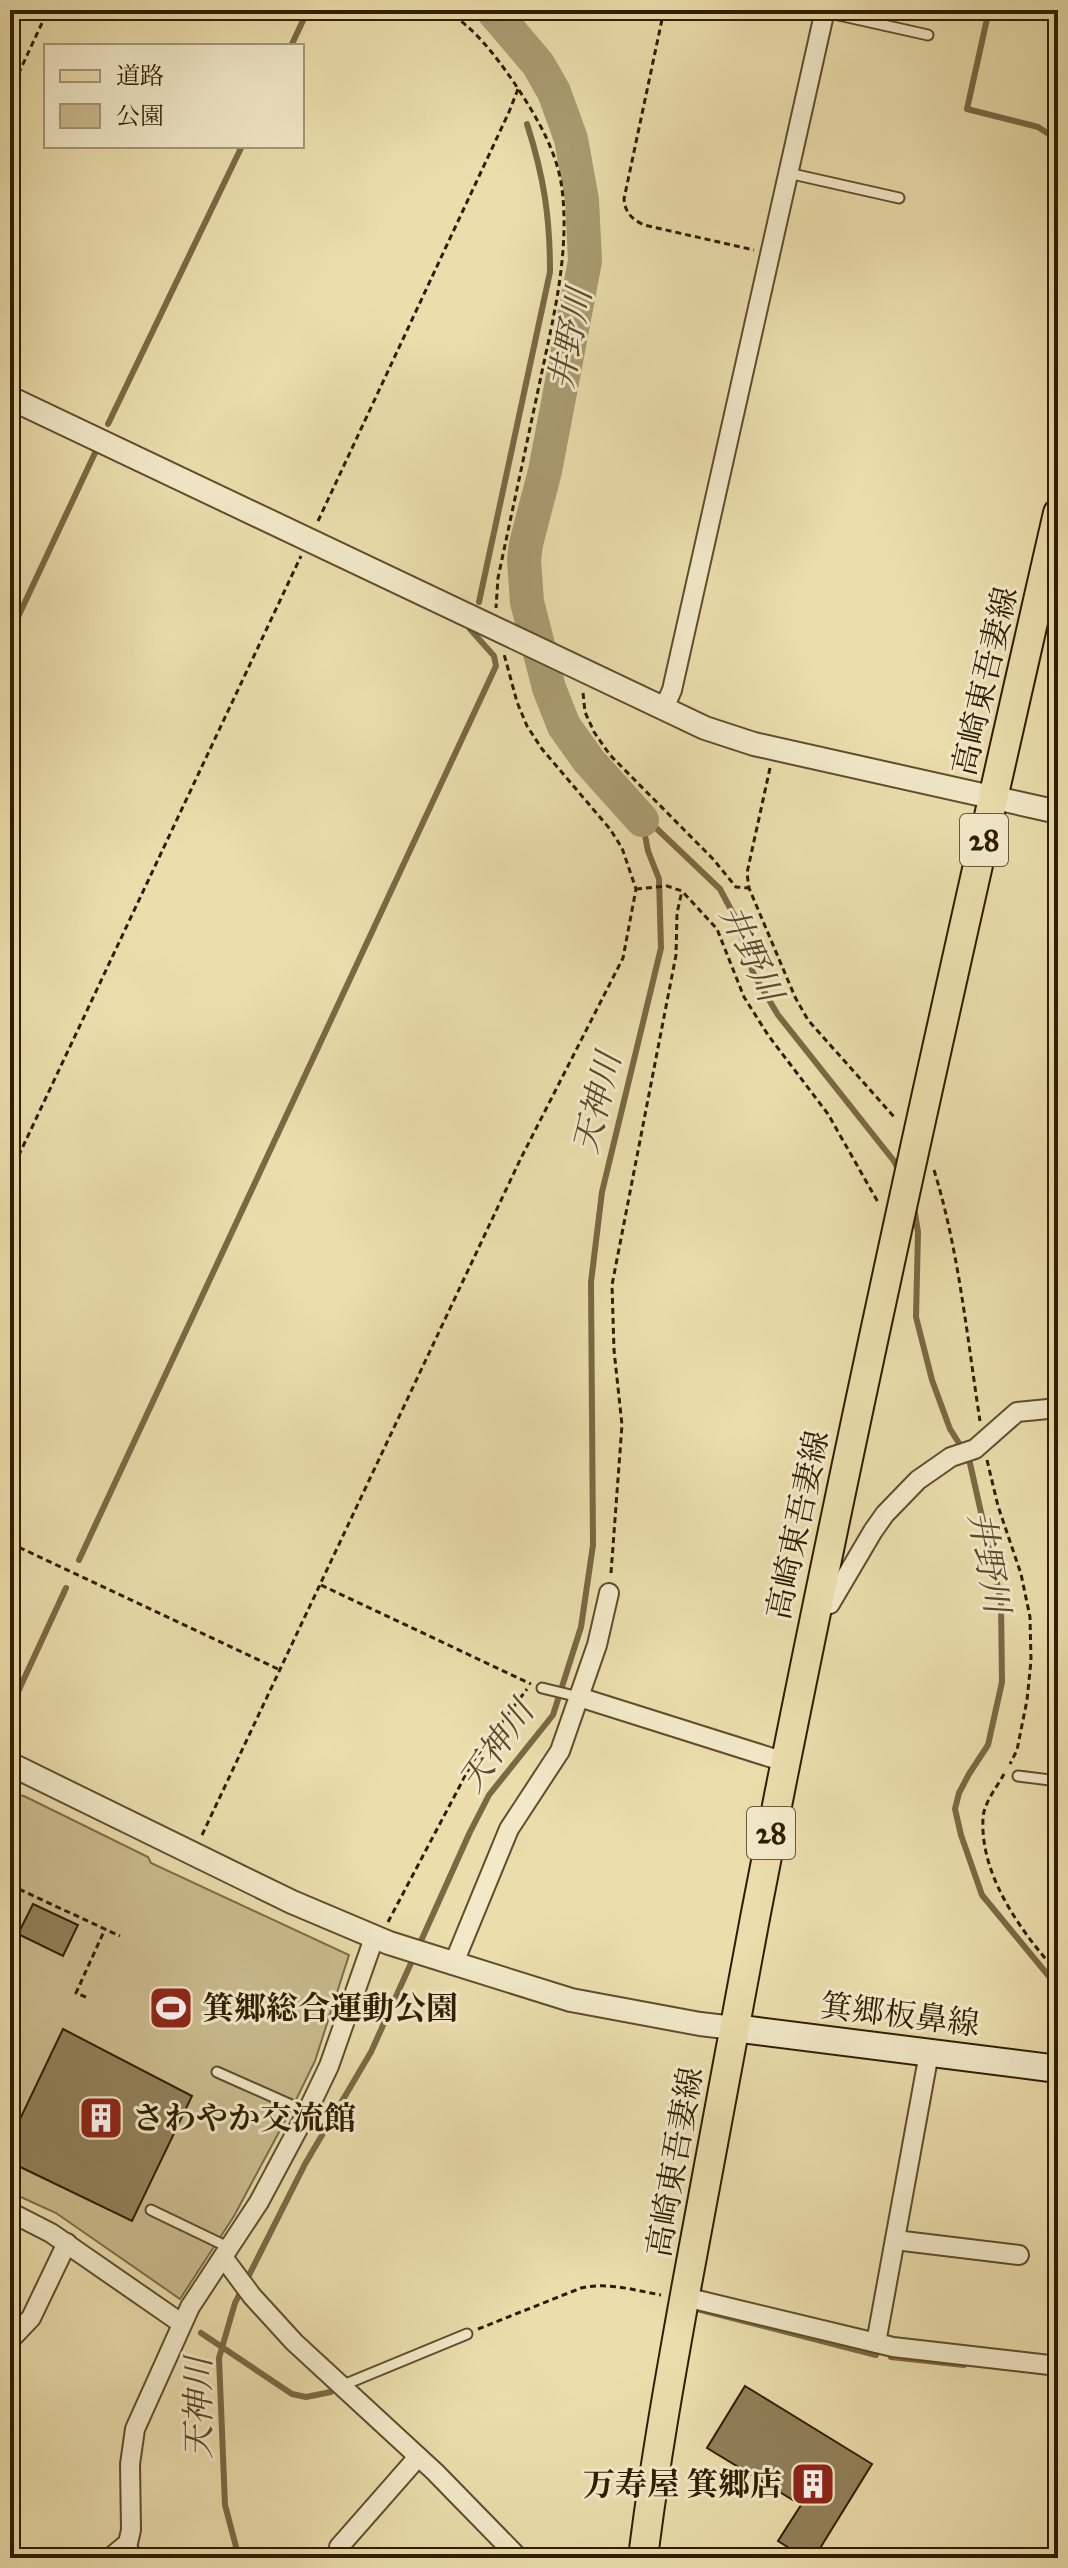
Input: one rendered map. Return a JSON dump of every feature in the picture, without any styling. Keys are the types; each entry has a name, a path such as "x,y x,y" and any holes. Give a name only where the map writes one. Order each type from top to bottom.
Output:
{"main road":[{"name":"高崎東吾妻線","path":"643,2558 679,2297 816,1605 910,1167 1058,513"},
{"name":"箕郷板鼻線","path":"734,2028 1058,2069"}],"street":[{"path":"664,708 672,690 825,11"},
{"path":"10,398 720,733 774,749 1058,812"},
{"path":"816,1605 830,1604 885,1514 918,1480 951,1457 979,1446 1017,1412 1058,1408"},
{"path":"448,1963 509,1829 560,1751 572,1696 597,1645 609,1593"},
{"path":"572,1696 785,1762"},
{"path":"10,1764 292,1902 381,1941 571,2000 734,2028"},
{"path":"110,2558 128,2543 131,2530 130,2464 135,2429 166,2364 181,2323 229,2259 307,2112 381,1941"},
{"path":"876,2343 929,2053"},
{"path":"10,2212 67,2243 181,2323"},
{"path":"895,2240 1019,2255"},
{"path":"10,2340 31,2318 67,2243"},
{"path":"229,2259 252,2296 294,2342 418,2457 519,2558"},
{"path":"679,2297 876,2343 1058,2366"},
{"path":"339,2547 418,2457"}],"lane":[{"path":"825,11 928,35"},
{"path":"788,173 899,198"},
{"path":"542,1688 572,1696"},
{"path":"1018,1776 1058,1781"},
{"path":"217,2072 307,2112"},
{"path":"151,2210 229,2259"},
{"path":"340,2387 467,2334"},
{"path":"128,2543 141,2558"}],"path":[{"path":"10,92 48,10"},
{"path":"193,1853 520,1160 623,958 636,889 622,848 610,829 542,749 527,726 507,668 509,635 496,608 498,578 561,272 562,189 547,137 518,89 479,36 445,10"},
{"path":"664,10 624,209 634,221 644,225 770,254"},
{"path":"10,1174 518,89"},
{"path":"569,662 585,712 610,755 713,859 736,887 749,888"},
{"path":"774,749 747,873 749,888 795,997 808,1020 895,1118"},
{"path":"636,889 667,886 682,891 717,929 744,997 768,1035 828,1114 871,1189"},
{"path":"609,1593 622,1425 614,1350 612,1285 676,955 677,913 682,891"},
{"path":"945,1207 979,1446 1030,1617 1031,1661 1017,1750 982,1816 987,1855 1016,1921 1058,1973"},
{"path":"10,1543 280,1670"},
{"path":"321,1585 542,1688"},
{"path":"381,1941 473,1761 531,1684"},
{"path":"10,1885 120,1936"},
{"path":"86,1997 76,1993 105,1929"},
{"path":"467,2334 594,2285 679,2297"}],"green space":[{"name":"箕郷総合運動公園","path":"10,1793 24,1796 148,1857 151,1863 349,1955 315,2061 293,2106 234,2216 180,2299 56,2213 10,2192"}],"building":[{"path":"33,1904 78,1925 63,1956 18,1934"},
{"name":"さわやか交流館","path":"63,2029 192,2096 132,2221 10,2162 10,2140"},
{"name":"万寿屋 箕郷店","path":"745,2386 872,2464 814,2558 805,2558 778,2541 801,2505 707,2448"}],"waterway":[{"path":"292,44 308,10"},
{"name":"井野川","path":"492,10 538,64 554,92 571,139 582,200 585,261 545,471 526,544 527,602 549,688 564,726 589,761 642,820"},
{"path":"989,10 967,109 1038,127 1058,140"},
{"path":"479,602 550,272 545,197 527,124"},
{"path":"108,424 241,148"},
{"path":"10,634 95,453"},
{"path":"79,1560 496,666 494,656 470,629"},
{"name":"井野川","path":"642,820 655,827 720,889 737,921 753,973 778,1015 894,1161 900,1173"},
{"name":"天神川","path":"239,2558 225,2505 219,2358 235,2303 305,2164 371,2052 489,1795 553,1715 581,1627 593,1545 591,1282 602,1192 661,948 659,879 648,851 642,820"},
{"name":"井野川","path":"913,1201 918,1232 916,1317 932,1380 950,1429 969,1459 1001,1601 1002,1682 988,1745 959,1793 955,1809 982,1895 1052,1980 1058,1996"},
{"path":"10,1709 66,1588"},
{"path":"697,2309 876,2355"},
{"path":"201,2333 292,2394 306,2397 331,2392"},
{"path":"891,2357 964,2365"}],"place":[{"name":"箕郷総合運動公園","path":"171,2008"},
{"name":"さわやか交流館","path":"101,2118"},
{"name":"万寿屋 箕郷店","path":"813,2484"}]}
